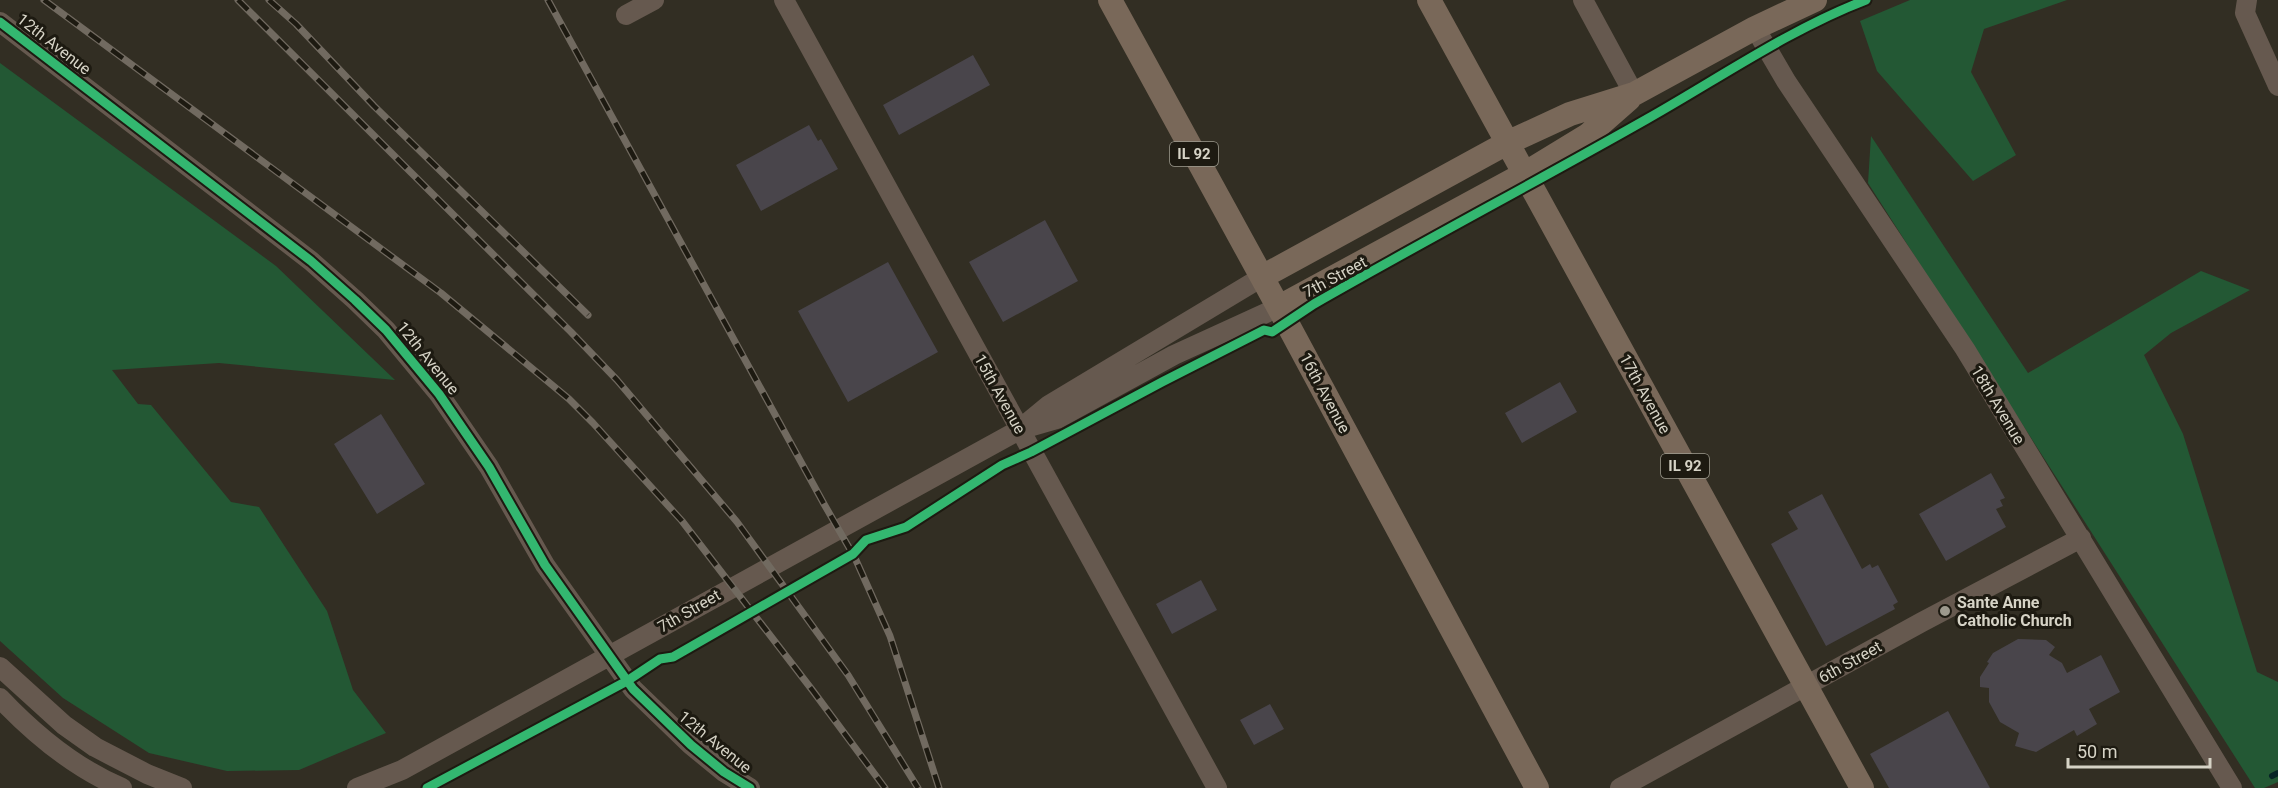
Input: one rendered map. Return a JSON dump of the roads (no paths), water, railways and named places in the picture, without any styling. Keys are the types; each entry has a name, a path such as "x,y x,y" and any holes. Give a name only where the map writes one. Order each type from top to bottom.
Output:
{"main road":[{"name":"16th Avenue","path":"1110,0 1279,308 1537,788"},
{"name":"17th Avenue","path":"1429,0 1862,788"},
{"name":"7th Street","path":"1262,277 1507,143 1570,114 1634,94 1755,28 1815,0"},
{"name":"7th Street","path":"1279,308 1524,174 1588,135 1634,94"}],"street":[{"path":"626,15 654,0"},
{"name":"15th Avenue","path":"784,0 1217,788"},
{"path":"1583,0 1634,94"},
{"path":"2247,0 2245,12 2278,86"},
{"name":"12th Avenue","path":"0,22 311,261 386,330 439,394 489,467 544,565 633,689 691,745 724,772 750,788"},
{"name":"18th Avenue","path":"1755,28 1786,81 1965,349 2232,788"},
{"name":"7th Street","path":"357,788 402,770 1019,430 1049,405 1262,277"},
{"name":"7th Street","path":"1019,430 1057,419 1174,355 1279,308"},
{"name":"6th Street","path":"1620,788 1922,622 2081,538"},
{"path":"0,667 64,725 95,747 147,774 182,788"},
{"path":"0,698 44,742 92,773 122,788"}],"waterway":[{"path":"2272,776 2278,773"}],"railway":[{"path":"44,0 441,293 569,399 682,521 885,788"},
{"path":"238,0 617,380 737,522 848,675 918,788"},
{"path":"269,0 296,24 374,106 588,315"},
{"path":"548,0 855,558 890,636 939,788"}],"place":[{"name":"Sante Anne Catholic Church","path":"1945,611"}]}
